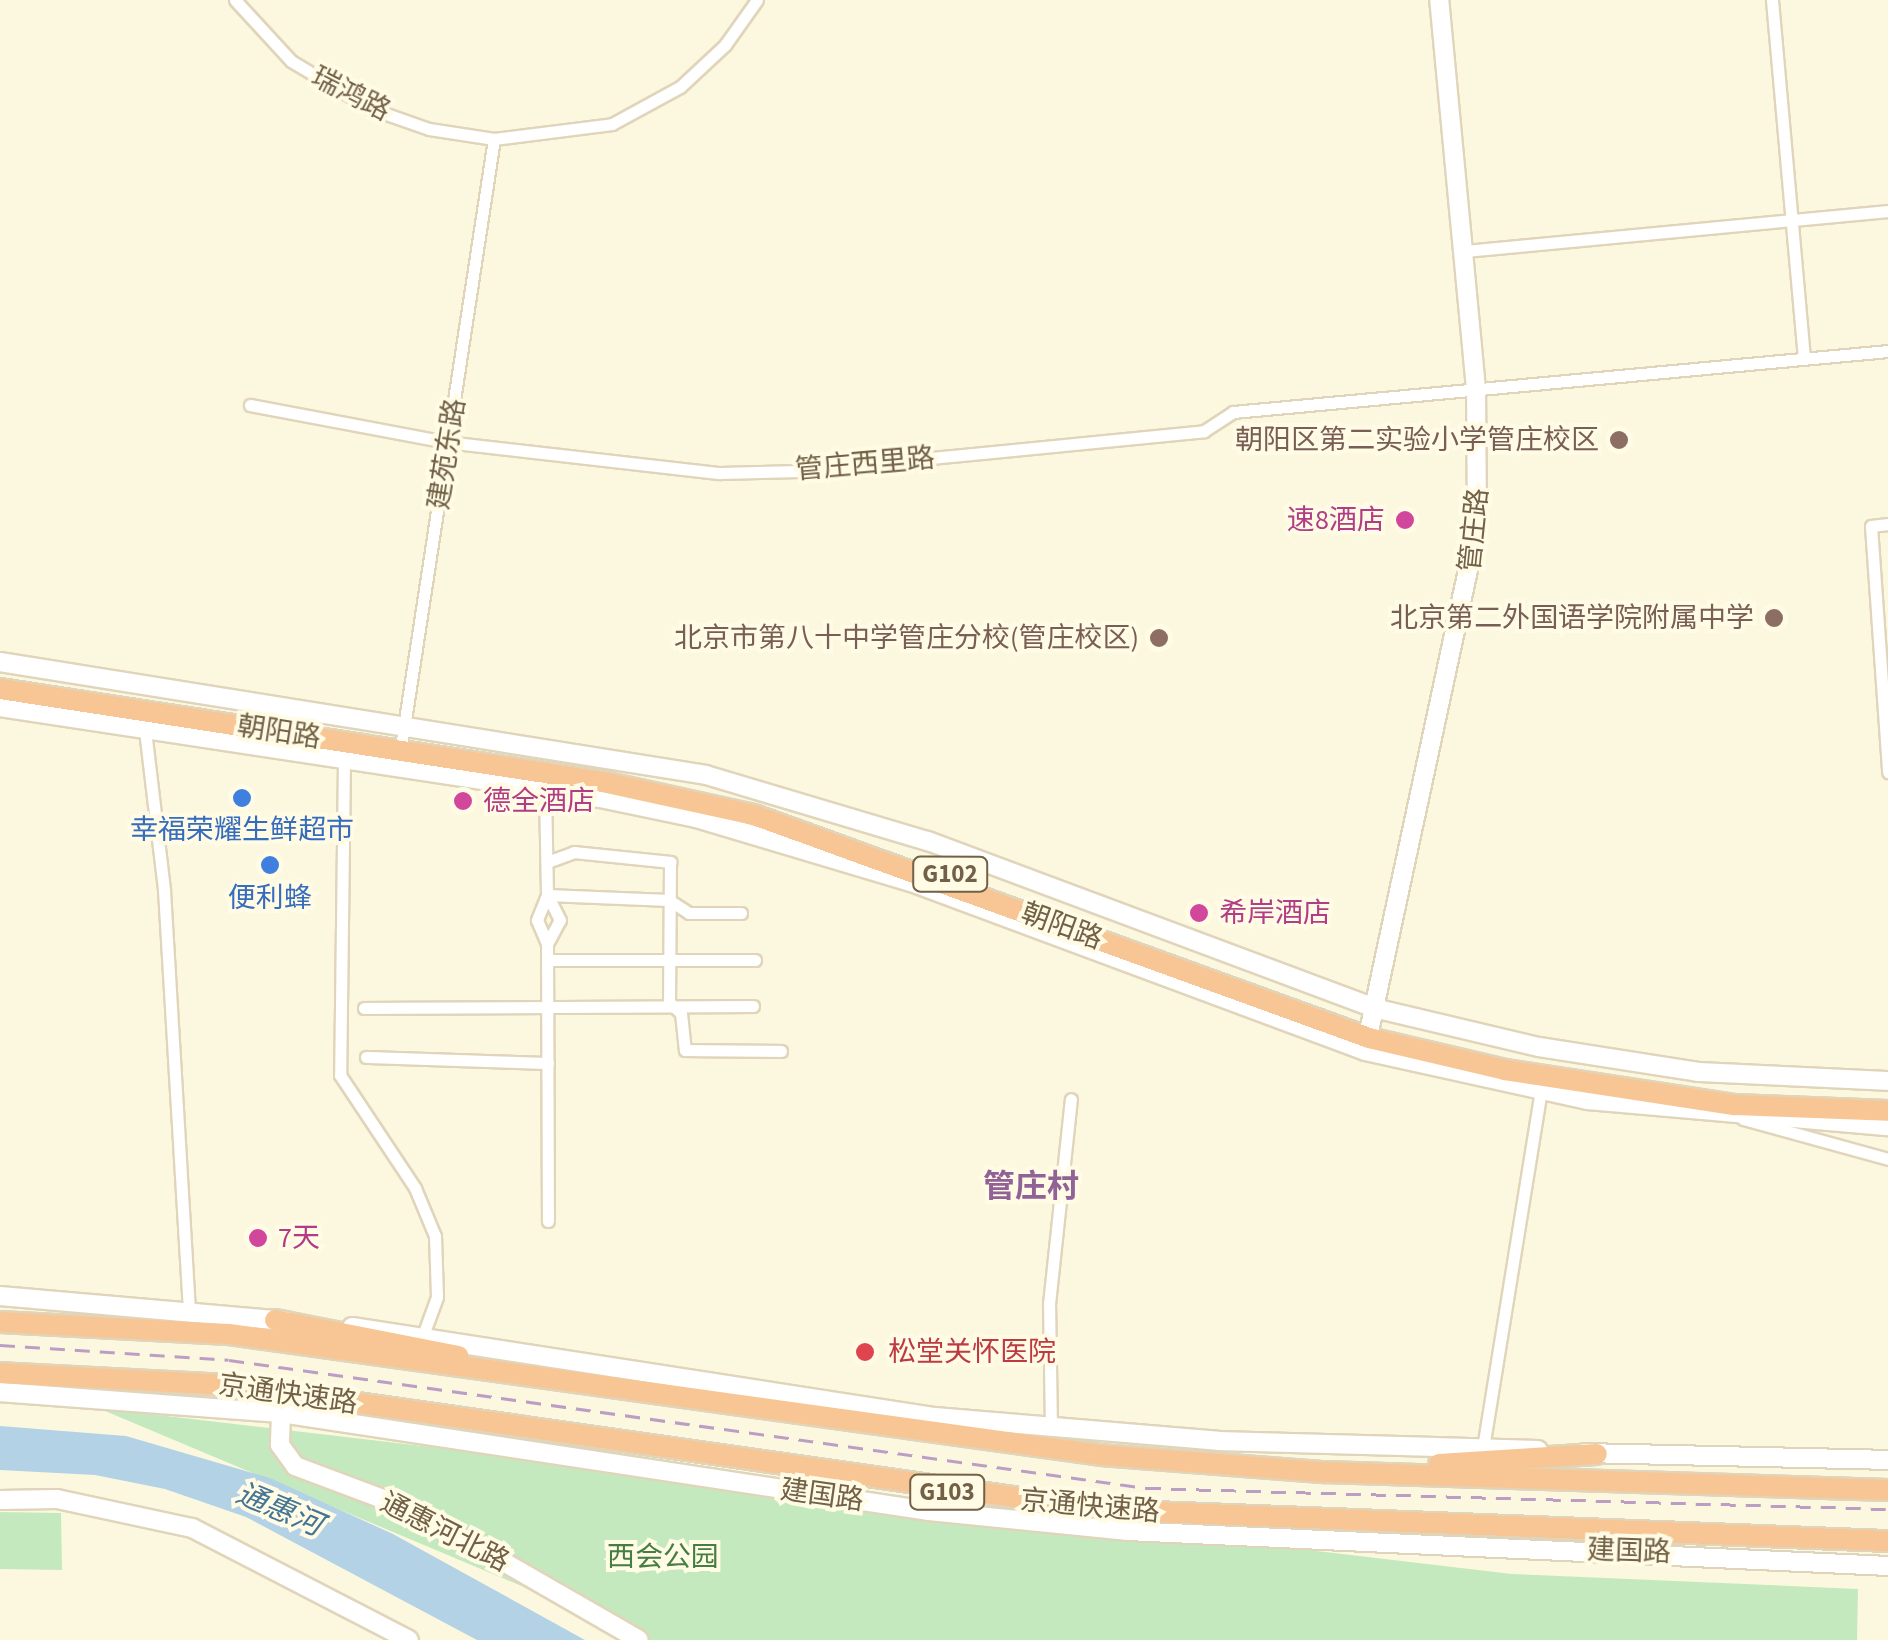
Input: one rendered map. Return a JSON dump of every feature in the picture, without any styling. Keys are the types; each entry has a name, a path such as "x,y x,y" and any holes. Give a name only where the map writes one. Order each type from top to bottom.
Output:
{"highway":[{"name":"朝阳路","path":"0,678 603,782 754,815 1371,1031 1628,1090 1735,1104 1888,1111"},
{"name":"朝阳路","path":"0,689 401,746"},
{"name":"朝阳路","path":"1371,1031 1506,1059 1668,1085 1888,1101"},
{"path":"274,1320 592,1389"},
{"name":"京通快速路","path":"0,1322 97,1323 229,1334 951,1438 1324,1472 1888,1486"},
{"name":"京通快速路","path":"0,1374 92,1373 232,1385 1105,1510 1888,1544"},
{"path":"1324,1472 1597,1454"}],"street":[{"name":"瑞鸿路","path":"235,0 291,60 372,109 429,129 494,139 612,124 680,87 725,45 756,0"},
{"name":"管庄路","path":"1371,1031 1472,568 1480,489 1465,251 1439,0"},
{"path":"1772,0 1804,359"},
{"name":"建苑东路","path":"401,746 494,139"},
{"path":"1465,251 1888,211"},
{"name":"管庄西里路","path":"250,405 449,442 720,473 800,471 1204,431 1233,412 1888,351"},
{"path":"1888,524 1871,526 1888,772"},
{"name":"朝阳路","path":"0,662 401,746 545,790 794,844 1371,1031 1541,1091 1739,1118 1888,1126"},
{"name":"朝阳路","path":"0,708 344,760 401,746 606,755 809,802 1371,1031 1628,1064 1888,1081"},
{"path":"145,730 164,890 189,1308"},
{"path":"344,760 340,1075 406,1172 435,1236 438,1296 423,1336"},
{"path":"545,790 547,896 537,920 547,944 548,960 548,1221"},
{"path":"546,862 574,852 670,862 672,1004 681,1013 686,1050 782,1051"},
{"path":"547,896 669,900 689,913 741,913"},
{"path":"547,896 560,920 547,944"},
{"path":"548,960 755,960"},
{"path":"364,1008 548,1011 672,1004 753,1006"},
{"path":"366,1057 548,1063"},
{"path":"1483,1448 1541,1091"},
{"path":"1051,1428 1048,1304 1070,1098"},
{"path":"1739,1118 1820,1145 1888,1159"},
{"path":"0,1296 189,1308 423,1336 790,1396 1051,1428 1320,1446 1888,1460"},
{"name":"建国路","path":"0,1392 281,1414 928,1511 1127,1531 1888,1566"},
{"name":"通惠河北路","path":"281,1414 280,1445 294,1466 416,1511 639,1640"},
{"path":"0,1500 56,1500 192,1528 408,1640"}],"green space":[{"name":"西会公园","path":"98,1408 1512,1574 1858,1589 1857,1640 650,1640"},
{"path":"0,1512 61,1513 62,1570 0,1569"}],"water":[{"name":"通惠河","path":"0,1426 126,1436 270,1478 393,1534 585,1640 477,1640 246,1517 165,1489 95,1475 0,1470"}],"railway":[{"path":"0,1345 229,1360 1146,1488 1888,1509"}],"place":[{"name":"朝阳区第二实验小学管庄校区","path":"1619,440"},
{"name":"速8酒店","path":"1405,520"},
{"name":"北京第二外国语学院附属中学","path":"1774,618"},
{"name":"北京市第八十中学管庄分校(管庄校区)","path":"1159,638"},
{"name":"幸福荣耀生鲜超市","path":"242,798"},
{"name":"德全酒店","path":"463,801"},
{"name":"便利蜂","path":"270,865"},
{"name":"希岸酒店","path":"1199,913"},
{"name":"7天","path":"258,1238"},
{"name":"松堂关怀医院","path":"865,1352"}],"district":[{"name":"管庄村","path":"1031,1187"}]}
